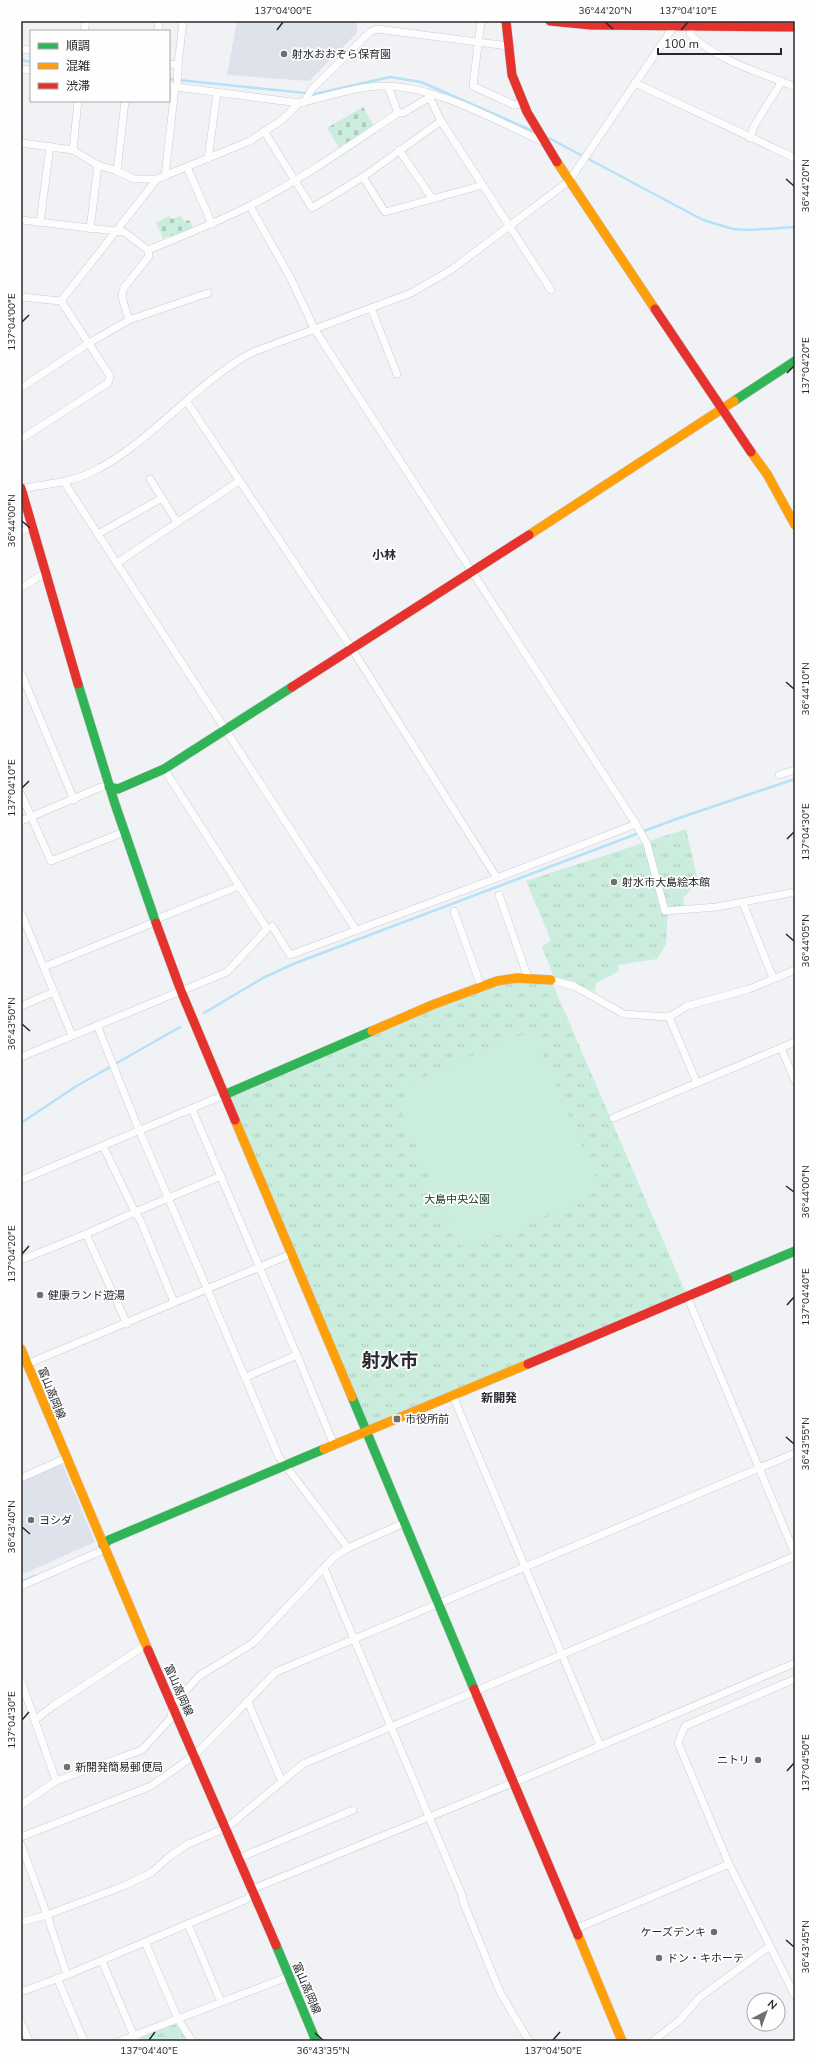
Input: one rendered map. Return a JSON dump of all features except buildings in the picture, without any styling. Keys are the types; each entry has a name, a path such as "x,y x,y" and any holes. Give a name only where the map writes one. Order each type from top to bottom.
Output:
{"street":[{"path":"165,176 183,21"},
{"path":"481,21 473,86 514,105 522,103"},
{"path":"506,21 512,75 522,103 569,181 721,408 768,474 795,524"},
{"path":"550,21 674,26 695,23 795,27"},
{"path":"695,23 690,34 700,44 718,54 795,86"},
{"path":"622,2041 365,1433 181,991 154,921 109,787 21,489 64,482 92,473 113,459 187,402 231,364 253,352 315,330 410,293 451,270 569,181 674,26"},
{"path":"21,143 73,150 98,165 117,171 134,179 157,179 250,141 302,103 312,89 370,32 377,29 508,46"},
{"path":"170,64 178,65"},
{"path":"750,138 754,126 782,81"},
{"path":"635,83 795,158"},
{"path":"175,86 217,93 302,103 379,86 413,88 428,94 444,97 546,142"},
{"path":"388,86 398,113"},
{"path":"208,158 217,93"},
{"path":"148,250 212,224 250,206 398,113 403,113 428,94"},
{"path":"428,94 441,121 551,290"},
{"path":"73,150 78,102"},
{"path":"117,171 125,102"},
{"path":"264,131 312,208 363,177 441,121"},
{"path":"40,223 50,146"},
{"path":"399,150 432,198"},
{"path":"90,229 98,165"},
{"path":"187,167 212,224"},
{"path":"363,177 385,212 483,185"},
{"path":"61,301 157,179"},
{"path":"250,206 291,280 315,330 648,844 665,911 717,907 795,892"},
{"path":"21,220 124,232 148,250"},
{"path":"129,320 122,298 123,289 148,256 148,250"},
{"path":"21,388 90,343 129,320 208,293"},
{"path":"21,297 61,301 90,343 110,376 108,383 21,439"},
{"path":"371,308 397,374"},
{"path":"21,821 74,800 101,787 118,789 164,769 795,361"},
{"path":"187,402 352,648 497,878"},
{"path":"150,479 177,522"},
{"path":"117,563 239,480"},
{"path":"64,482 356,930"},
{"path":"98,534 162,498"},
{"path":"21,532 32,525"},
{"path":"21,588 46,572"},
{"path":"21,673 74,800"},
{"path":"21,1057 227,972 267,929 164,769"},
{"path":"780,776 795,770"},
{"path":"21,794 50,861 124,832"},
{"path":"272,926 290,955 497,878 636,824"},
{"path":"44,967 239,886"},
{"path":"499,895 528,978"},
{"path":"743,903 773,978"},
{"path":"454,911 481,986"},
{"path":"21,913 72,1035"},
{"path":"21,1180 141,1131 432,1005 497,981 528,978 551,980 574,986 624,1014 669,1017 687,1006 749,989 795,970"},
{"path":"21,1006 54,992"},
{"path":"669,1017 697,1083"},
{"path":"97,1025 279,1456 285,1466 348,1548"},
{"path":"613,1118 795,1042"},
{"path":"781,1048 795,1081"},
{"path":"192,1108 334,1445"},
{"path":"103,1146 141,1222 174,1302"},
{"path":"21,1260 221,1176"},
{"path":"86,1234 127,1324"},
{"path":"21,1586 101,1551 103,1545 109,1540 795,1251"},
{"path":"26,1369 174,1302 291,1254"},
{"path":"21,1922 47,1915 126,1885 151,1873 170,1856 188,1844 226,1828 302,1764 475,1692 795,1555 687,1296"},
{"name":"富山高岡線","path":"21,1349 26,1369 239,1858 252,1893 290,1976 316,2041"},
{"path":"246,1377 296,1356"},
{"path":"453,1396 600,1745"},
{"path":"21,1837 151,1786 194,1755 276,1672 353,1638 438,1604 795,1453"},
{"path":"21,1478 66,1458"},
{"path":"21,1805 56,1781 142,1750 171,1718 173,1705 199,1676 253,1643 334,1557 348,1548 404,1523"},
{"path":"324,1568 392,1726 500,1992 529,2041"},
{"path":"35,1720 53,1706 146,1645"},
{"path":"21,1992 102,1961 247,1899 255,1888 513,1782 795,1663"},
{"path":"795,1679 685,1726 678,1742 729,1864 795,1996"},
{"path":"21,1681 56,1781"},
{"path":"248,1702 282,1782"},
{"path":"239,1858 353,1810"},
{"path":"21,1844 67,1975"},
{"path":"575,1929 729,1864"},
{"path":"188,1924 222,2002"},
{"path":"145,1942 178,2019 192,2041"},
{"path":"653,2041 680,2020 700,1997 770,1946"},
{"path":"102,1961 135,2038"},
{"path":"120,2041 135,2038 178,2019 290,1976"},
{"path":"57,1978 84,2041"},
{"path":"21,2022 29,2041"}],"shaded area":[{"name":"射水おおぞら保育園","path":"237,21 357,21 357,33 309,81 227,75"},
{"path":"62,1463 95,1542 21,1575 21,1481"}],"green space":[{"path":"363,107 374,126 339,147 327,128"},
{"path":"169,216 171,219 181,216 184,221 189,220 194,229 163,238 156,223"},
{"path":"686,829 697,877 689,892 683,898 684,906 668,907 666,944 657,959 618,965 619,971 596,983 595,992 574,982 554,977 542,947 551,940 526,881"},
{"name":"大島中央公園","path":"551,980 687,1296 366,1431 226,1095 497,982"},
{"path":"523,1034 537,1041 598,1184 588,1199 466,1247 458,1243 403,1116 403,1097 412,1082"},
{"path":"171,2024 177,2025 187,2041 142,2041 141,2039 143,2036"}],"waterway":[{"path":"21,60 30,62"},
{"path":"170,79 315,94 390,77 421,82 533,131"},
{"path":"549,138 703,220 733,229 749,230 795,227"},
{"path":"204,1013 263,978 293,964 676,819 795,779"},
{"path":"117,1063 180,1027"},
{"path":"21,1123 75,1087 110,1067"},
{"path":"21,1582 35,1576"}],"traffic: fast":[{"path":"734,401 795,361"},
{"path":"78,684 115,804 156,923"},
{"path":"109,787 118,789 164,769 292,687"},
{"path":"224,1095 372,1031"},
{"path":"728,1279 795,1251"},
{"path":"352,1397 474,1689"},
{"path":"103,1545 109,1540 324,1449"},
{"path":"276,1945 316,2041"}],"traffic: slow":[{"path":"557,162 655,309"},
{"path":"529,535 734,401"},
{"path":"751,452 767,474 795,525"},
{"path":"372,1031 432,1005 497,981 517,978 551,980"},
{"path":"235,1120 352,1397"},
{"path":"21,1349 148,1650"},
{"path":"324,1449 528,1364"},
{"path":"578,1935 622,2041"}],"traffic: jam":[{"path":"506,21 512,75 527,112 557,162"},
{"path":"550,21 591,25 795,27"},
{"path":"655,309 751,452"},
{"path":"21,488 78,684"},
{"path":"292,687 529,535"},
{"path":"156,923 181,991 235,1120"},
{"path":"528,1364 728,1279"},
{"path":"148,1650 276,1945"},
{"path":"474,1689 578,1935"}],"place":[{"name":"射水おおぞら保育園","path":"284,54"},
{"name":"射水市大島絵本館","path":"614,882"},
{"name":"健康ランド遊湯","path":"40,1295"},
{"name":"市役所前","path":"397,1419"},
{"name":"ヨシダ","path":"31,1520"},
{"name":"ニトリ","path":"758,1760"},
{"name":"新開発簡易郵便局","path":"67,1767"},
{"name":"ケーズデンキ","path":"714,1932"},
{"name":"ドン・キホーテ","path":"659,1958"}],"district":[{"name":"小林","path":"384,555"},
{"name":"射水市","path":"390,1360"},
{"name":"新開発","path":"499,1398"}]}
